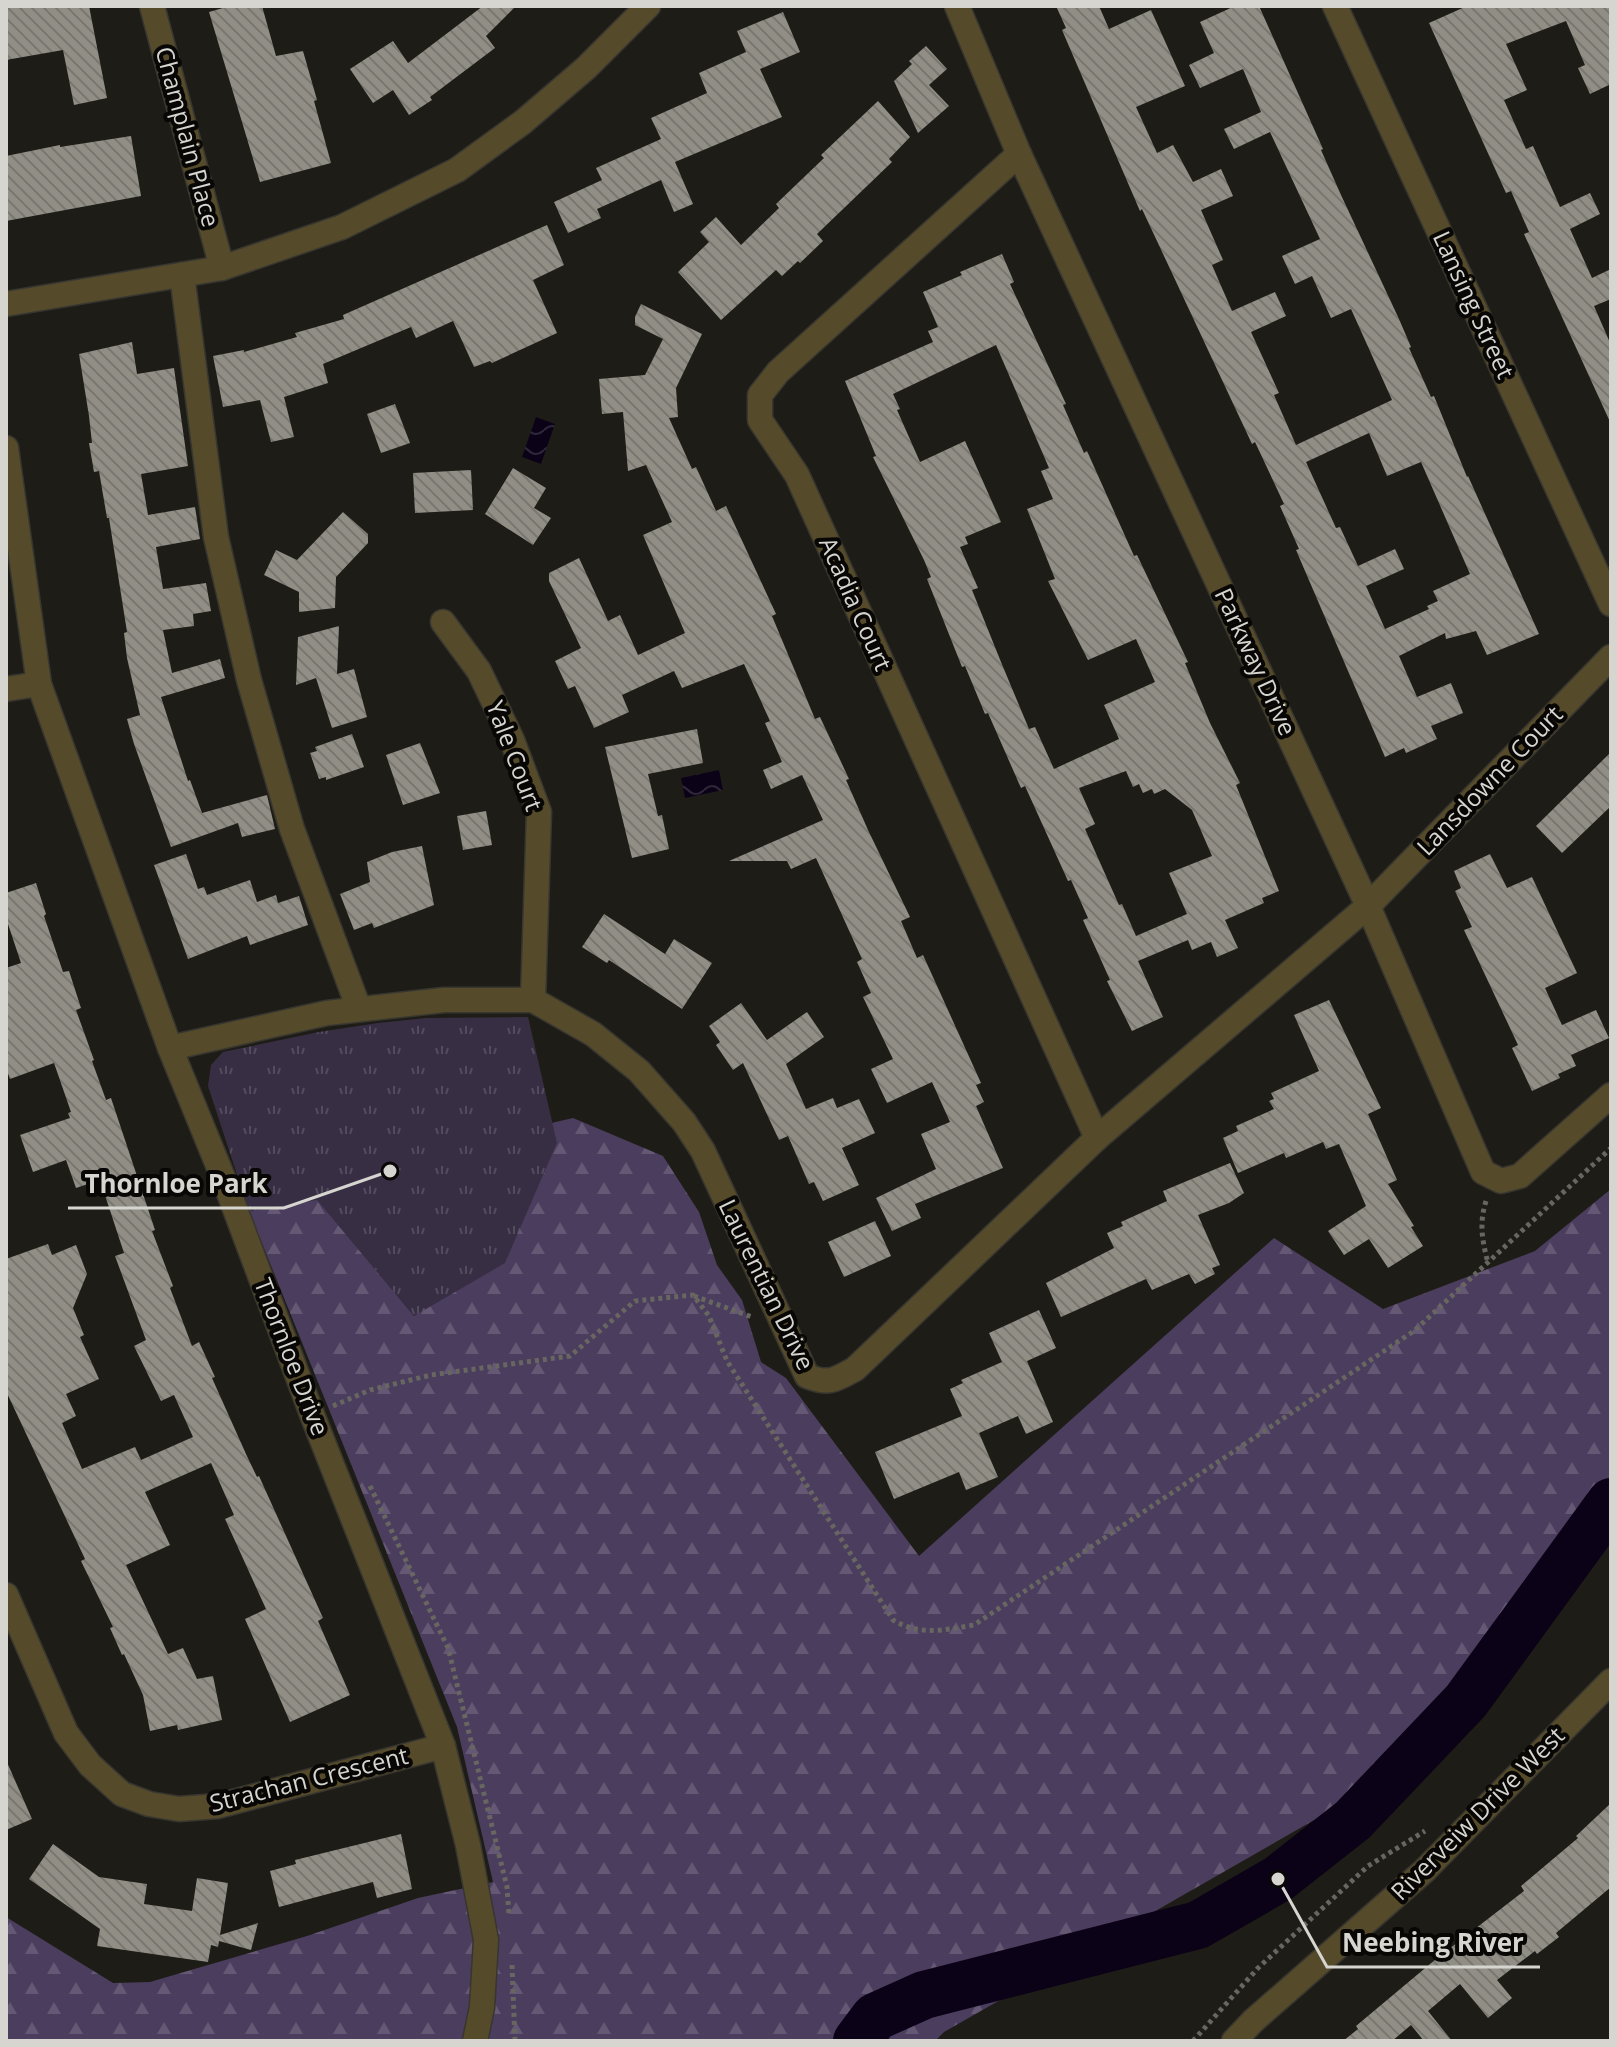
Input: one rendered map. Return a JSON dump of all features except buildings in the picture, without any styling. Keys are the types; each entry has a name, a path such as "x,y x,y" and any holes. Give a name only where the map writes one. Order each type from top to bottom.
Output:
{"street":[{"name":"Champlain Place","path":"152,6 222,268"},
{"path":"6,304 222,268 342,227 457,170 567,86 648,6"},
{"name":"Parkway Drive","path":"957,6 1019,154 1368,906 1483,1172 1493,1177"},
{"name":"Lansing Street","path":"1336,6 1611,604"},
{"name":"Acadia Court","path":"1019,154 778,372 760,395 760,420 797,475 1097,1138"},
{"path":"182,275 216,537 249,680 292,829 359,1009"},
{"name":"Thornloe Drive","path":"6,448 39,684 170,1048 443,1746 468,1845 486,1940 482,2007 475,2041"},
{"name":"Yale Court","path":"443,622 479,671 512,740 539,812 533,1000"},
{"name":"Lansdowne Court","path":"1368,906 1611,657"},
{"path":"6,689 39,684"},
{"name":"Laurentian Drive","path":"533,1000 604,1043 639,1071 684,1122 703,1151 807,1376 821,1382 834,1381 855,1369 1097,1138 1368,906"},
{"path":"170,1048 327,1013 444,1000 533,1000"},
{"path":"1493,1177 1501,1181 1520,1176 1611,1095"},
{"name":"Strachan Crescent","path":"6,1595 66,1733 90,1765 122,1794 149,1804 179,1809 218,1806 443,1746"},
{"name":"Riverveiw Drive West","path":"1234,2041 1424,1871 1611,1681"}],"path":[{"path":"693,1295 709,1316 727,1361 893,1620 907,1628 934,1632 974,1625 1414,1331 1611,1148"},
{"path":"1488,1263 1481,1238 1480,1219 1493,1177"},
{"path":"331,1407 370,1390 431,1375 570,1356 635,1301 693,1295 784,1329"},
{"path":"366,1478 448,1648 507,1887 509,1916"},
{"path":"1193,2041 1258,1968 1368,1866 1432,1827"},
{"path":"512,1961 515,2041"}],"green space":[{"path":"528,1017 557,1143 505,1263 414,1316 317,1200 249,1211 208,1086 211,1065 223,1052 378,1023 426,1018"},
{"path":"573,1118 663,1156 699,1212 717,1265 742,1300 761,1362 786,1378 919,1556 1274,1238 1383,1309 1535,1251 1611,1189 1611,1528 1558,1567 1337,1807 944,2032 935,2041 6,2041 6,1917 113,1983 150,1982 307,1936 418,1898 493,1882 457,1727 249,1211 317,1199 414,1316 530,1128"}],"water":[{"path":"536,417 555,424 541,464 522,457"},
{"path":"719,770 723,790 685,798 681,778"}],"waterway":[{"path":"857,2041 875,2017 924,1995 1198,1925 1278,1879 1353,1820 1466,1701 1611,1502"}],"place":[{"name":"Thornloe Park","path":"390,1171"},
{"name":"Neebing River","path":"1278,1879"}]}
